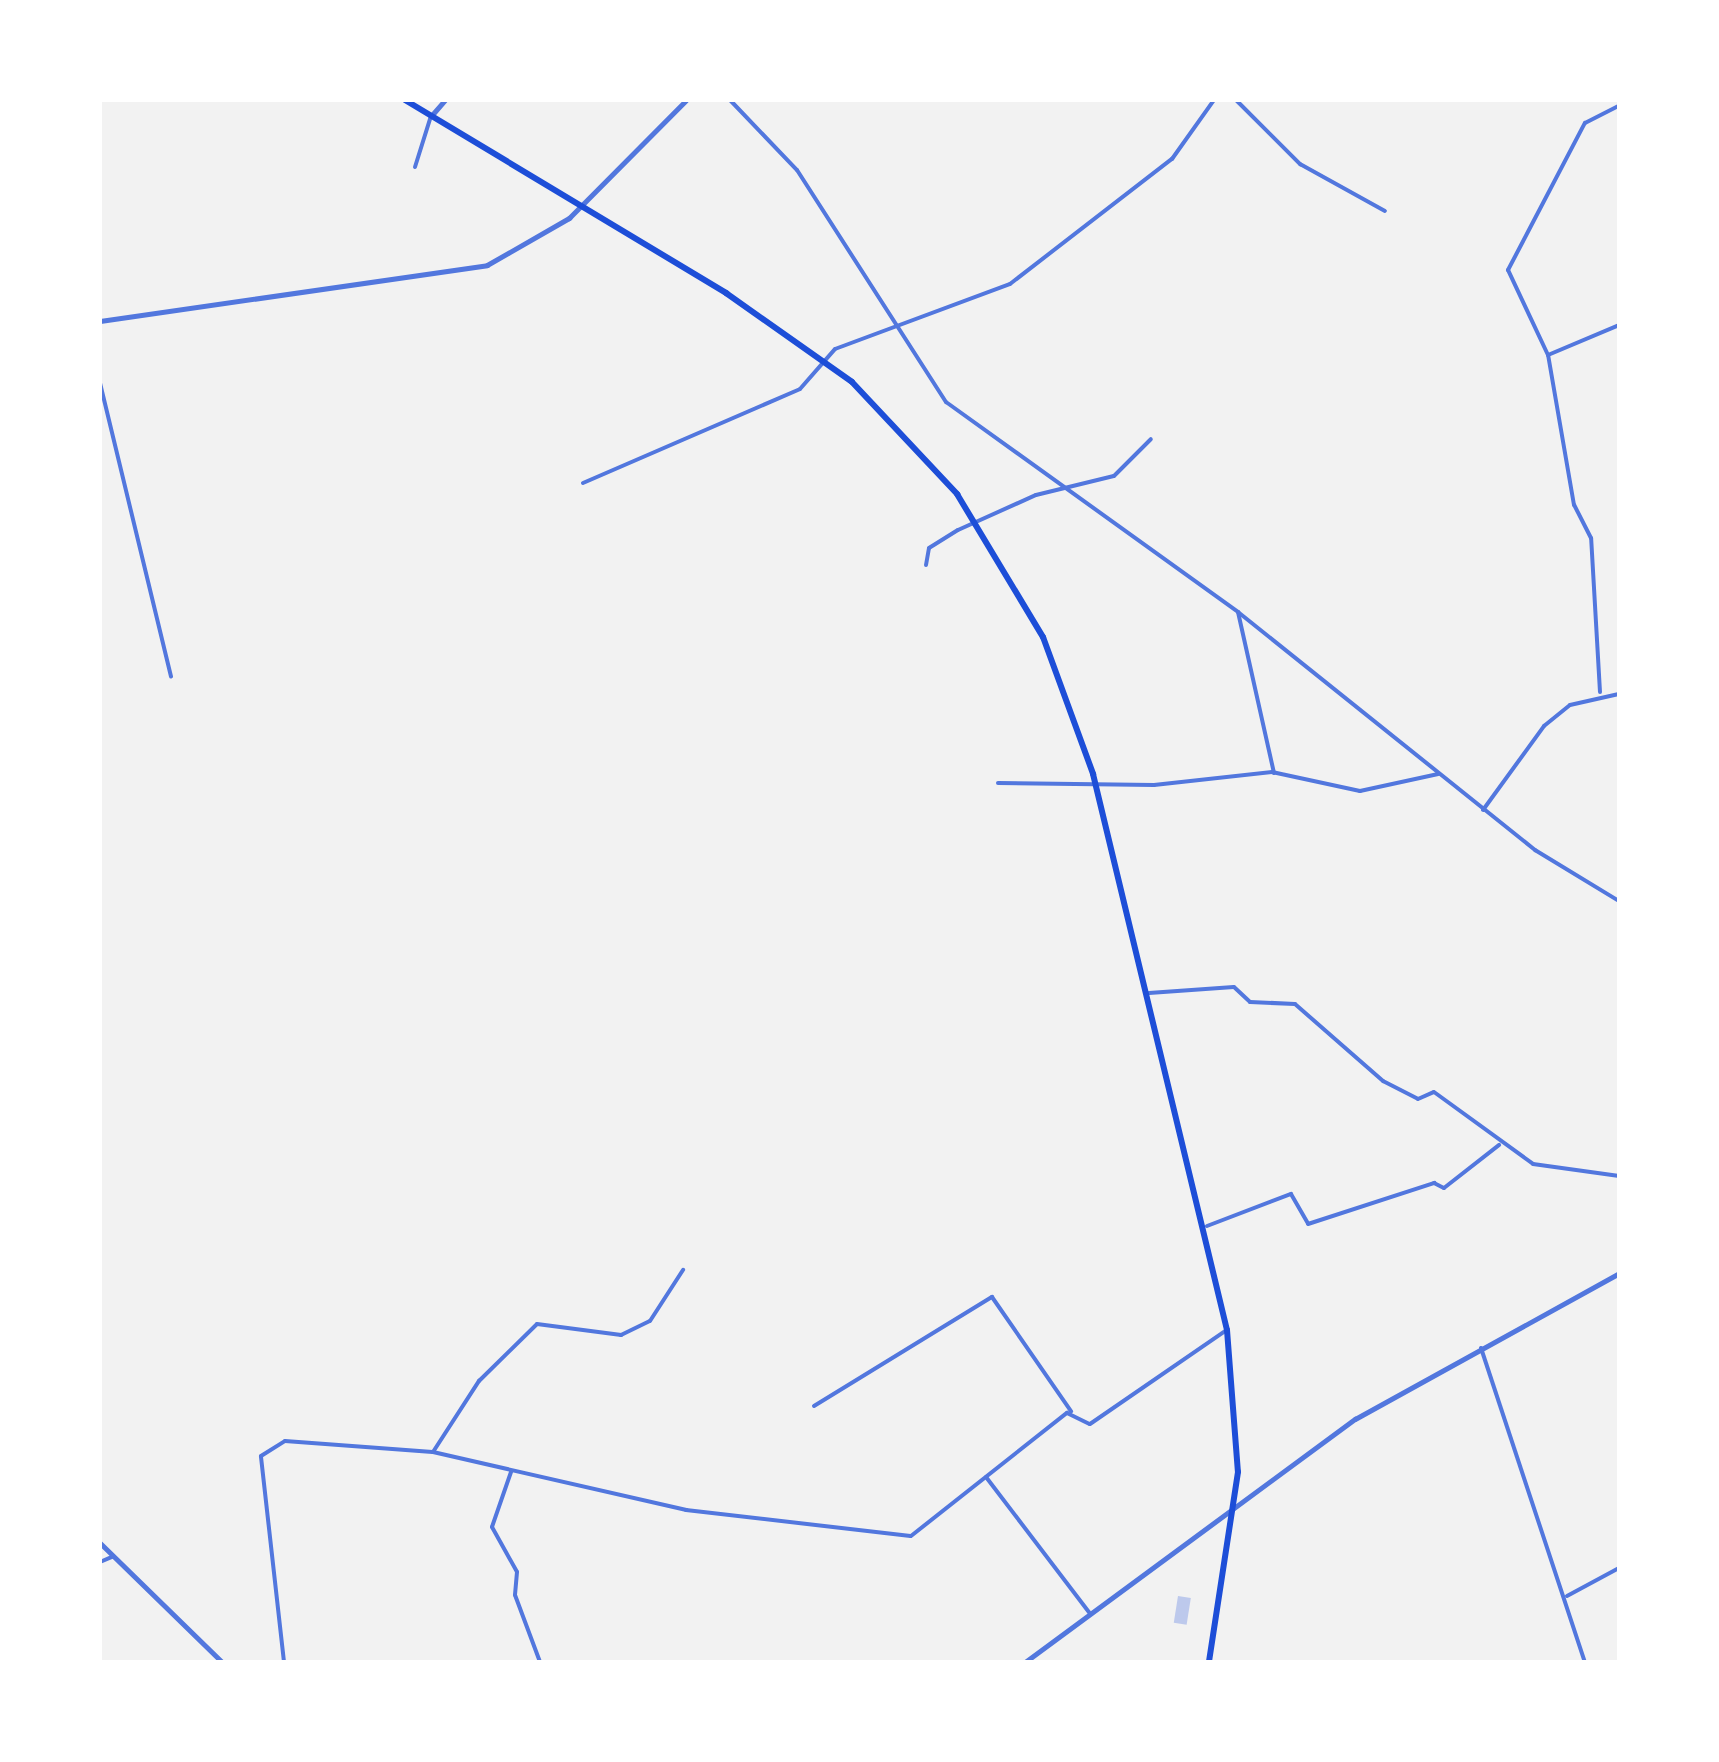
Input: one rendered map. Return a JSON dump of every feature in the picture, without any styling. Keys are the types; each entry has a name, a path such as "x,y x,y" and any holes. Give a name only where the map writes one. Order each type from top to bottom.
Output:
{"main road":[{"path":"405,100 821,357 908,436 978,523 1071,706 1207,1226 1227,1330 1235,1506 1209,1662"}],"street":[{"path":"415,167 432,116 445,100"},
{"path":"100,322 455,273 526,248 582,207 686,100"},
{"path":"730,100 797,170 946,402 1238,612 1483,810 1619,901"},
{"path":"582,483 800,390 821,357 1010,284 1172,160 1214,100"},
{"path":"1236,100 1300,164 1385,211"},
{"path":"1600,692 1591,538 1574,505 1548,355 1515,298 1512,252 1541,216 1585,123 1619,106"},
{"path":"1548,355 1619,325"},
{"path":"100,382 171,677"},
{"path":"926,565 929,548 978,523 1067,488 1114,476 1151,438"},
{"path":"1238,612 1274,773"},
{"path":"1483,810 1524,744 1600,692 1619,694"},
{"path":"998,783 1122,783 1274,773 1360,791 1438,774"},
{"path":"1149,993 1234,988 1250,1002 1295,1004 1384,1080 1418,1099 1434,1092 1499,1146 1533,1164 1619,1176"},
{"path":"1207,1226 1291,1194 1308,1224 1418,1188 1444,1188 1499,1146"},
{"path":"434,1452 479,1381 537,1324 621,1335 650,1321 683,1270"},
{"path":"1025,1662 1355,1419 1619,1273"},
{"path":"814,1406 992,1297 1071,1410 1090,1424 1227,1330"},
{"path":"1481,1348 1567,1596 1584,1662"},
{"path":"284,1662 261,1456 307,1438 434,1452 511,1472 867,1536 911,1536 1071,1410"},
{"path":"511,1472 492,1527 518,1572 516,1594 540,1662"},
{"path":"986,1477 1090,1613"},
{"path":"100,1543 222,1662"},
{"path":"100,1562 112,1556"},
{"path":"1567,1596 1619,1568"}],"building":[{"path":"1178,1596 1191,1598 1187,1625 1174,1623"}]}
